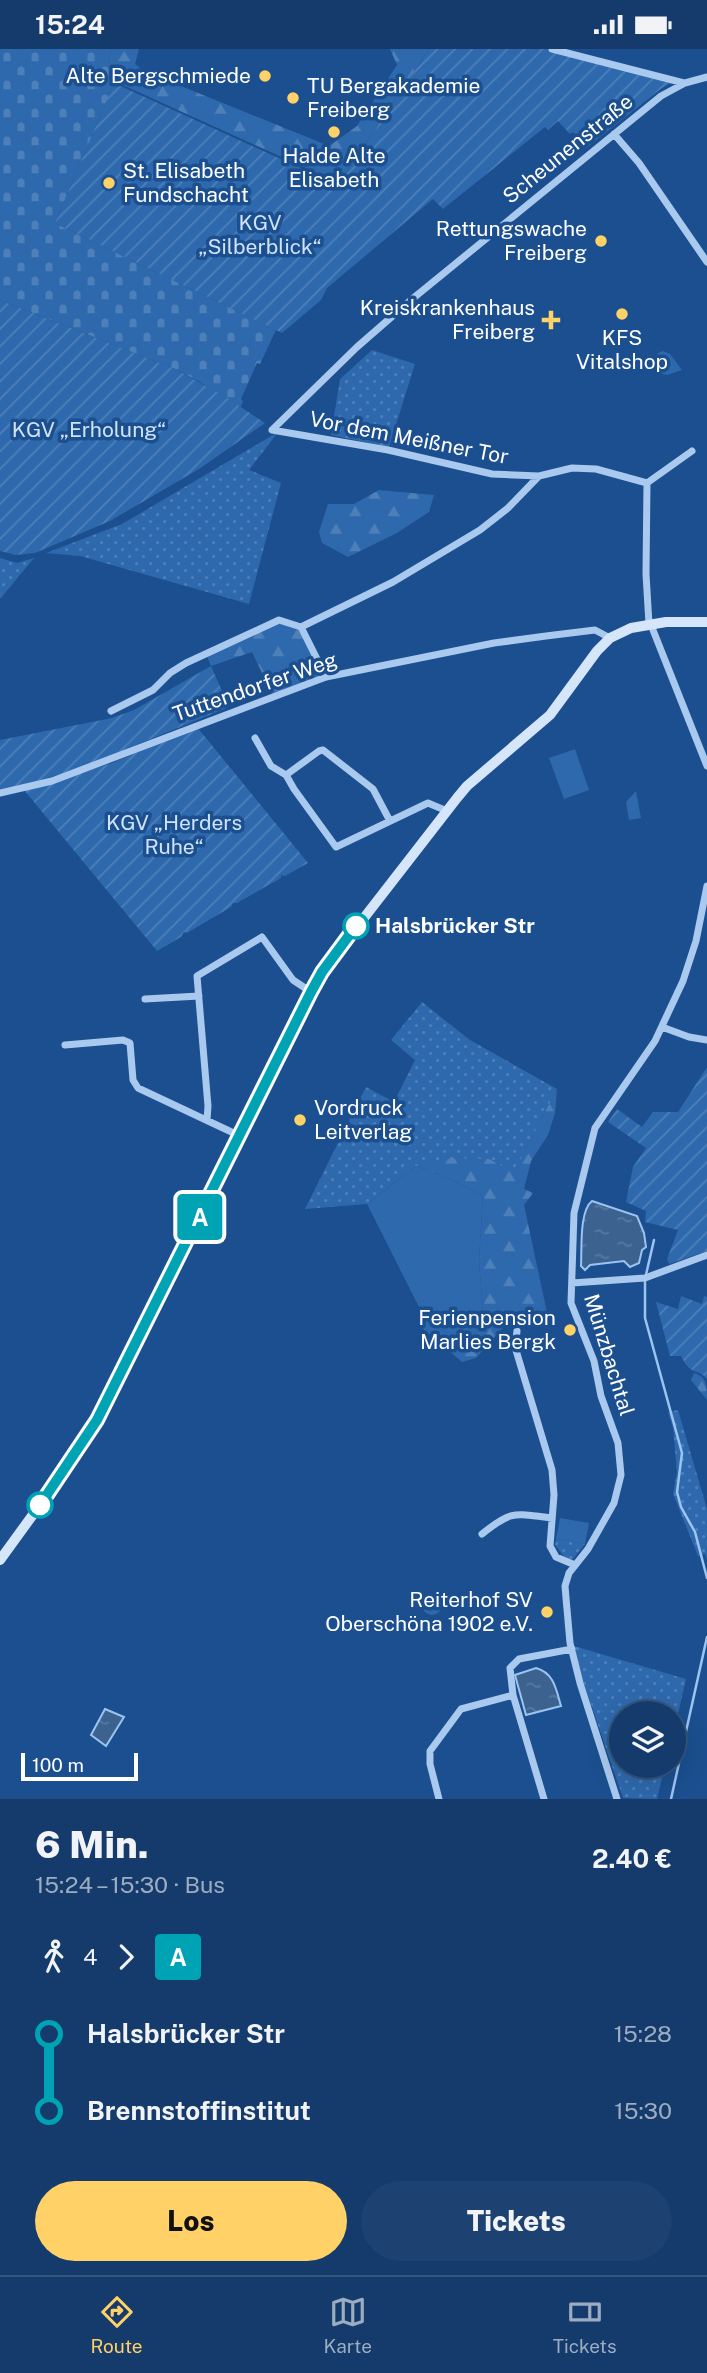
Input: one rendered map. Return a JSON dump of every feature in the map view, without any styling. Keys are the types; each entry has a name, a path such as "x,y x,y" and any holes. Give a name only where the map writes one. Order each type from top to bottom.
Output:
{"main road":[{"path":"0,1560 77,1454 97,1420 311,992 355,926 467,786 550,715 597,651 610,638 631,628 651,624 707,622"}],"street":[{"path":"552,49 685,83"},
{"name":"Scheunenstraße","path":"272,430 396,313 614,134 661,96 685,83 707,76"},
{"path":"614,134 639,163 707,262"},
{"name":"Vor dem Meißner Tor","path":"272,430 388,450 492,474 539,476 572,468 596,469 647,483"},
{"path":"692,451 647,483 646,574 651,624 707,766"},
{"path":"111,711 153,690 170,673 187,663 279,620 301,627 393,582 480,530 508,508 539,476"},
{"path":"301,627 326,677"},
{"name":"Tuttendorfer Weg","path":"0,793 52,781 326,677 523,639 595,630 610,638"},
{"path":"255,738 271,766 286,775 336,847 428,803 447,811"},
{"path":"286,775 323,750 373,789 390,821"},
{"name":"Münzbachtal","path":"617,1799 580,1683 572,1649 565,1586 614,1503 621,1475 618,1443 601,1396 594,1361 573,1310 574,1213 598,1123 662,1027 683,981 696,941 707,886"},
{"path":"207,1120 197,976 262,937 293,980 311,992"},
{"path":"145,999 199,996"},
{"path":"662,1027 689,1037 707,1040"},
{"path":"65,1045 123,1040 130,1043 134,1080 138,1088 240,1136"},
{"path":"572,1283 639,1279 707,1255"},
{"path":"517,1331 515,1347 552,1470 554,1495 550,1546 552,1552 562,1561 575,1565"},
{"path":"482,1534 513,1514 552,1518"},
{"path":"544,1799 513,1695 510,1672 513,1663 519,1659 572,1649"},
{"path":"439,1799 430,1764 430,1751 461,1709 513,1695"}],"green space":[{"path":"0,49 112,49 108,62 115,81 55,223 276,330 260,364 257,363 241,399 243,401 240,408 175,369 0,300"},
{"path":"112,49 139,49 135,64 144,71 329,146 357,126 397,65 390,49 429,49 339,183 114,83 108,62"},
{"name":"KGV „Silberblick“","path":"429,49 547,49 673,82 585,149 573,132 570,134 558,121 548,130 545,127 443,209 433,199 327,288 321,300 282,333 55,223 114,83 338,185"},
{"name":"KGV „Erholung“","path":"0,300 175,369 265,423 199,469 110,521 35,553 16,555 0,551"},
{"path":"372,350 415,364 389,447 331,435 340,379"},
{"path":"663,351 670,354 682,370 667,375 658,373 651,366 658,353"},
{"path":"278,432 249,470 281,483 249,604 80,556 46,553 122,524"},
{"path":"379,490 434,495 429,512 397,533 348,557 322,543 319,532 328,504 354,504"},
{"path":"0,558 17,563 34,558 0,599"},
{"path":"279,620 301,627 326,677 273,696 252,652 211,666 206,654"},
{"path":"211,666 229,707 75,770 0,792 0,740 112,718 134,710"},
{"name":"KGV „Herders Ruhe“","path":"197,727 308,863 285,876 281,875 281,878 233,903 231,907 187,933 184,932 181,937 157,951 24,790 112,763"},
{"path":"575,749 589,790 564,799 549,758"},
{"path":"636,791 641,818 629,820 626,802"},
{"path":"422,1002 470,1040 557,1089 514,1173 489,1159 416,1166 367,1204 305,1209 366,1087 394,1102 415,1060 391,1040"},
{"path":"707,1067 707,1251 669,1264 667,1259 678,1230 645,1222 646,1211 626,1202 633,1167 646,1148 608,1122 617,1109 642,1127 653,1112 678,1112"},
{"path":"557,1089 555,1113 548,1135 531,1161 524,1189 533,1193 524,1205 548,1317 514,1315 476,1358 462,1362 421,1327 425,1319 462,1343 484,1326 479,1260 483,1196 416,1166 452,1158 489,1159 514,1172"},
{"path":"416,1166 483,1196 479,1260 484,1326 462,1343 425,1319 367,1204"},
{"path":"681,1296 702,1304 704,1296 707,1297 707,1379 688,1367 681,1356 670,1356 656,1302 678,1309"},
{"path":"694,1373 705,1382 707,1400 691,1380"},
{"path":"678,1410 707,1509 707,1560 705,1554 698,1556 673,1494 677,1472 673,1428 668,1412"},
{"path":"560,1518 589,1523 585,1544 556,1539"},
{"path":"556,1539 585,1544 572,1560 567,1560 555,1545"},
{"path":"432,1595 439,1598 442,1605 439,1612 432,1615 425,1612 422,1605 425,1598"},
{"path":"574,1646 686,1679 681,1701 609,1701 609,1757"},
{"path":"616,1778 662,1778 657,1799 623,1798"}],"water":[{"path":"592,1201 637,1216 646,1247 642,1250 639,1263 630,1267 624,1261 590,1265 585,1270 581,1266 583,1222"},
{"path":"536,1668 551,1678 561,1706 526,1715 515,1675"},
{"path":"105,1709 124,1717 106,1746 91,1735"}],"waterway":[{"path":"654,1240 645,1279 645,1318 682,1453 677,1492 681,1507 695,1532 707,1578"},
{"path":"671,1799 707,1637"}],"bus line":[{"name":"A","path":"40,1505 77,1454 97,1420 292,1035 311,992 322,972 356,926"}],"place":[{"name":"Alte Bergschmiede","path":"265,76"},
{"name":"TU Bergakademie Freiberg","path":"293,98"},
{"name":"Halde Alte Elisabeth","path":"334,132"},
{"name":"St. Elisabeth Fundschacht","path":"109,183"},
{"name":"Rettungswache Freiberg","path":"601,241"},
{"name":"KFS Vitalshop","path":"622,314"},
{"name":"Kreiskrankenhaus Freiberg","path":"551,320"},
{"name":"Halsbrücker Str","path":"356,926"},
{"name":"Vordruck Leitverlag","path":"300,1120"},
{"name":"Ferienpension Marlies Bergk","path":"570,1330"},
{"name":"Reiterhof SV Oberschöna 1902 e.V.","path":"547,1612"}]}
